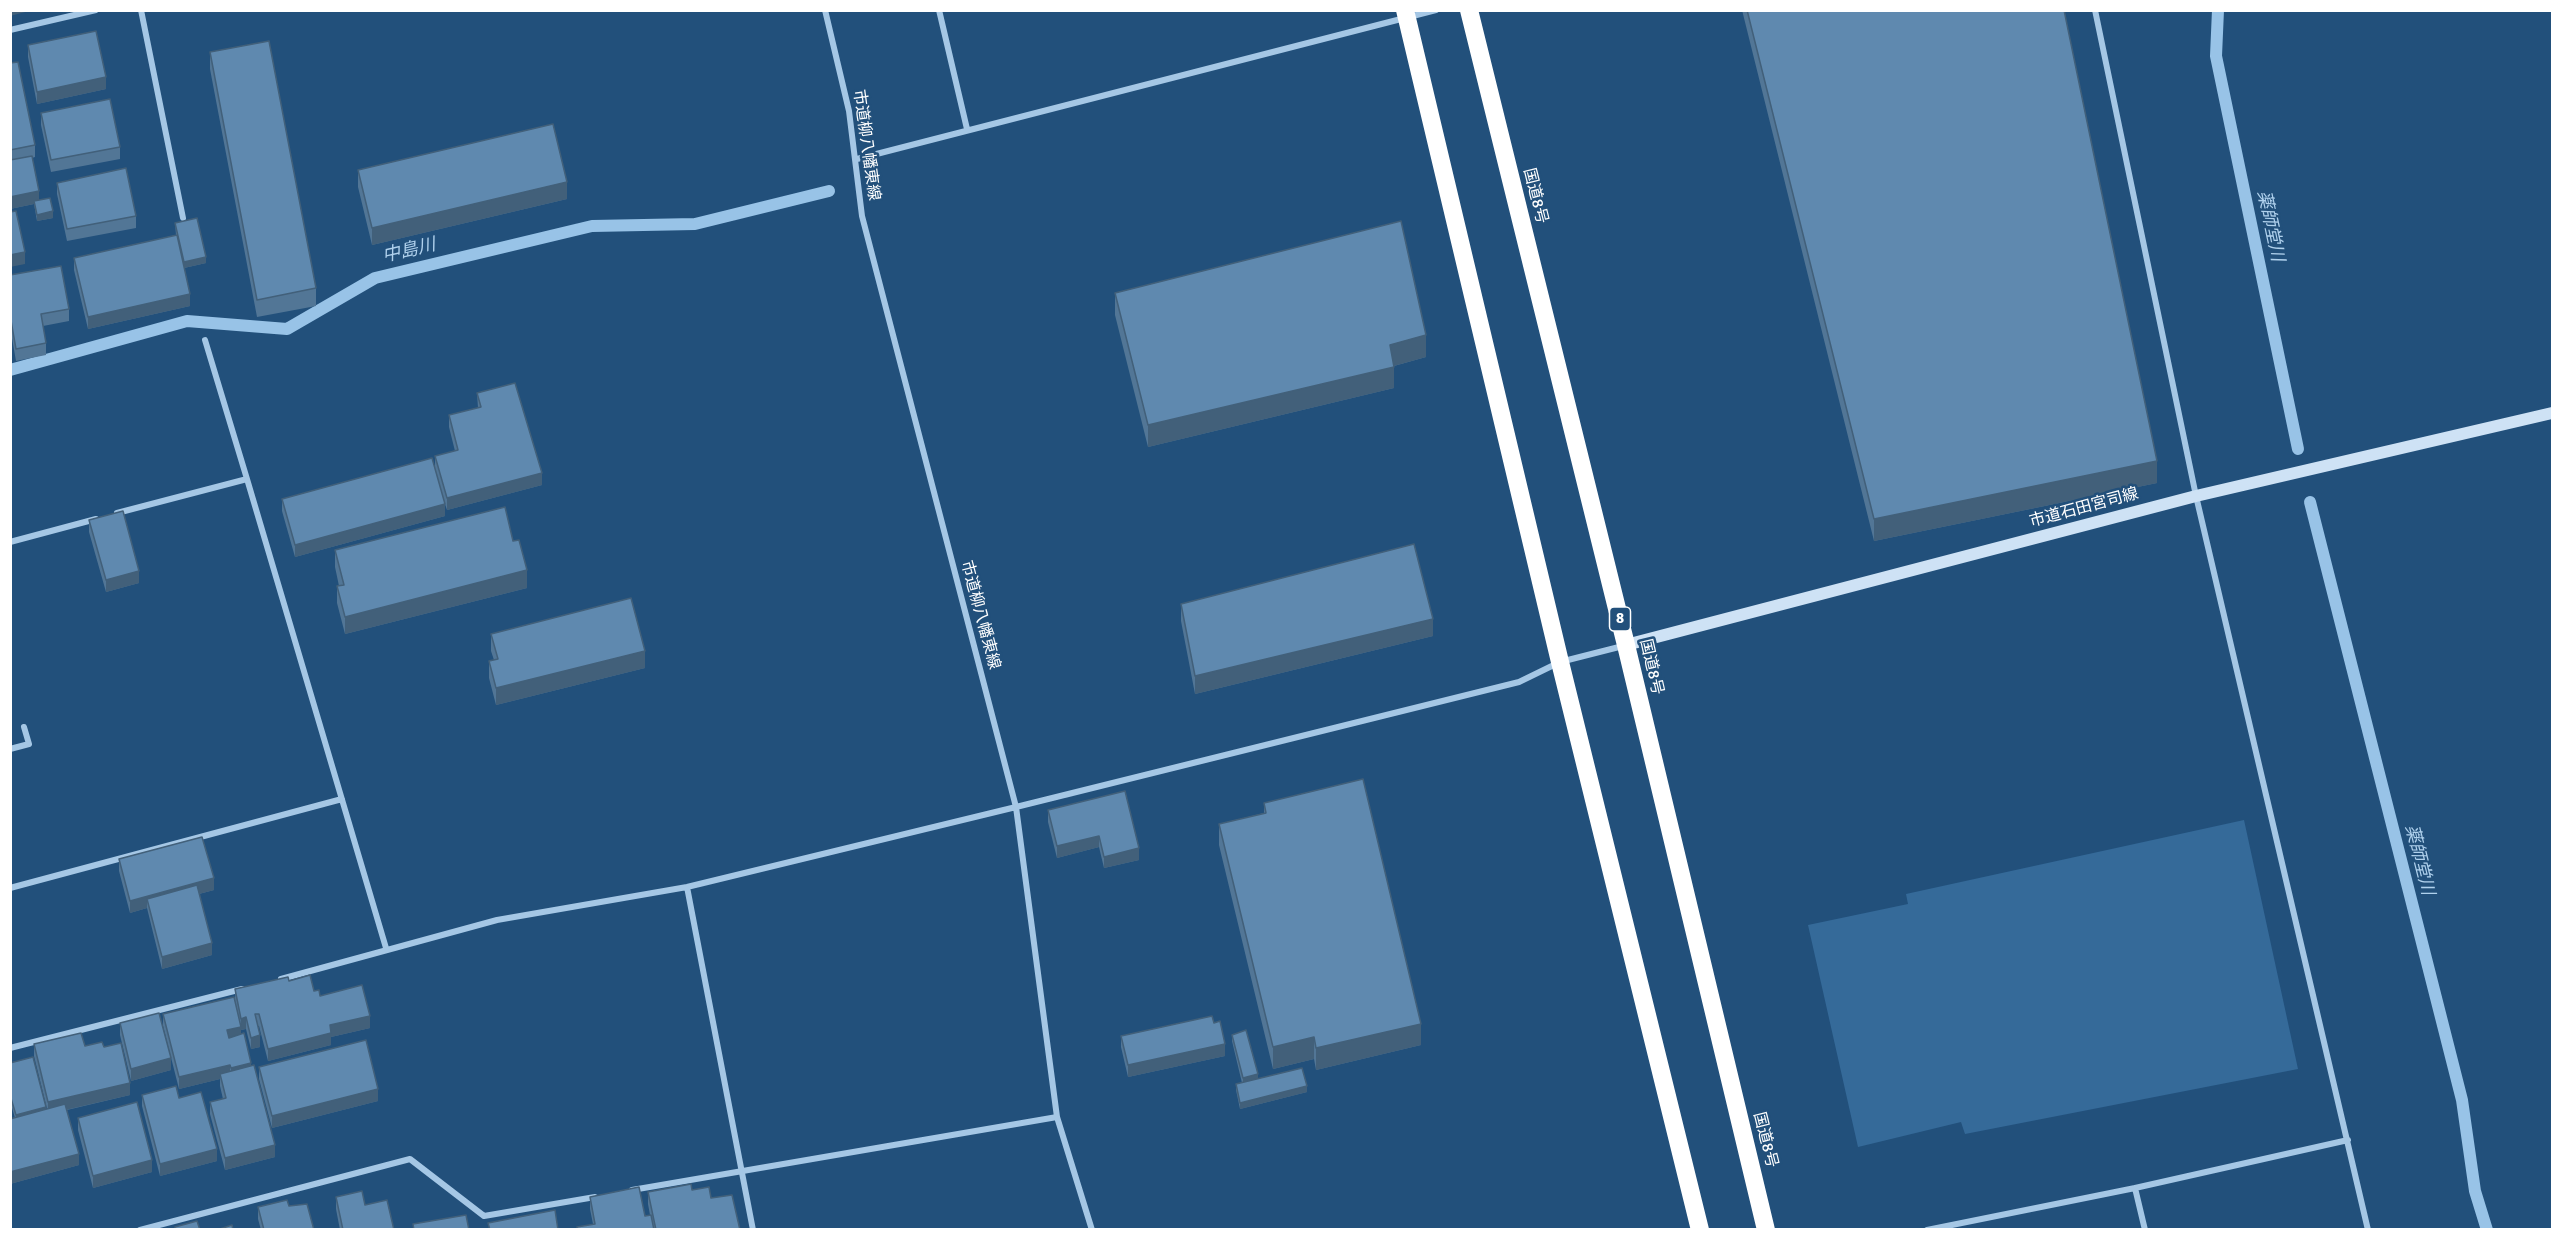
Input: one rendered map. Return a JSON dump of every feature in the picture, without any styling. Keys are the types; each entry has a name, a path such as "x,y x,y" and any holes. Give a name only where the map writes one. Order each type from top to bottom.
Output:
{"highway":[{"name":"国道8号","path":"1469,10 1626,645 1766,1230"},
{"path":"1406,14 1560,662 1700,1230"}],"street":[{"path":"10,30 96,10"},
{"path":"141,10 183,218"},
{"name":"市道柳八幡東線","path":"825,10 849,111 857,159 862,216 1016,807 1057,1117 1092,1230"},
{"path":"939,10 967,129"},
{"path":"857,159 1406,14 1436,10"},
{"path":"2096,10 2196,495 2348,1140 2367,1230"},
{"path":"205,340 386,948"},
{"name":"市道石田宮司線","path":"1626,645 2196,495 2553,413"},
{"path":"112,515 247,479"},
{"path":"10,542 100,518"},
{"path":"271,981 372,955 386,948 497,920 687,887 1016,807 1519,682 1560,662 1626,645"},
{"path":"10,749 29,744 24,727"},
{"path":"10,888 342,799"},
{"path":"687,887 753,1230"},
{"path":"10,1048 248,987"},
{"path":"625,1192 1057,1117"},
{"path":"1927,1230 2135,1188 2348,1140"},
{"path":"140,1230 410,1159 484,1216 601,1196"},
{"path":"2135,1188 2145,1230"}],"shaded area":[{"path":"2244,820 2298,1069 1965,1134 1961,1122 1858,1147 1808,925 1908,904 1906,894"}],"building":[{"path":"1747,10 2064,10 2157,461 1874,519"},
{"path":"96,31 106,77 37,92 28,45"},
{"path":"269,41 316,288 257,300 210,52"},
{"path":"18,62 35,145 10,150 10,63"},
{"path":"110,99 120,147 51,160 41,113"},
{"path":"553,124 567,182 372,228 358,170"},
{"path":"32,156 39,191 10,197 10,160"},
{"path":"126,168 136,216 67,229 57,183"},
{"path":"50,198 53,211 37,215 34,201"},
{"path":"16,211 25,252 10,255 10,212"},
{"path":"197,218 206,257 184,262 175,223"},
{"path":"1401,221 1426,335 1390,345 1394,367 1148,425 1115,293"},
{"path":"177,235 190,294 88,317 74,258"},
{"path":"61,266 69,309 41,314 46,343 16,349 10,315 10,275"},
{"path":"515,383 542,473 447,498 435,456 458,450 449,415 481,407 477,393"},
{"path":"432,458 445,504 295,545 282,499"},
{"path":"505,507 513,541 519,540 527,570 345,617 337,586 344,585 335,550"},
{"path":"123,511 139,571 106,580 89,520"},
{"path":"1414,544 1433,619 1195,676 1181,604"},
{"path":"631,598 645,651 496,688 489,661 498,659 491,634"},
{"path":"1363,779 1421,1024 1316,1048 1314,1037 1273,1047 1219,824 1266,813 1264,803"},
{"path":"1125,791 1139,848 1104,857 1099,836 1057,846 1048,810"},
{"path":"202,837 214,878 130,901 119,859"},
{"path":"197,885 212,943 162,957 147,899"},
{"path":"310,975 314,991 319,990 320,996 362,985 370,1016 330,1025 331,1033 268,1049 259,1014 255,1014 260,1035 251,1038 246,1017 241,1019 235,989 288,977 289,981"},
{"path":"234,997 241,1027 227,1030 229,1038 244,1033 251,1063 231,1068 230,1065 179,1077 163,1014"},
{"path":"159,1013 171,1058 131,1069 120,1023"},
{"path":"1212,1016 1214,1023 1220,1021 1225,1044 1128,1065 1121,1036"},
{"path":"1246,1030 1258,1074 1243,1078 1232,1035"},
{"path":"81,1033 85,1046 102,1042 104,1047 121,1043 130,1083 48,1102 34,1044"},
{"path":"366,1040 378,1089 272,1116 259,1067"},
{"path":"33,1057 46,1107 16,1115 10,1095 10,1063"},
{"path":"254,1065 275,1145 225,1158 210,1102 226,1098 220,1074"},
{"path":"1302,1068 1307,1086 1240,1103 1236,1084"},
{"path":"176,1086 179,1098 201,1092 217,1149 160,1164 142,1095"},
{"path":"137,1102 152,1160 93,1176 78,1118"},
{"path":"65,1104 79,1154 10,1172 10,1119"},
{"path":"691,1184 692,1190 709,1187 711,1198 732,1195 740,1230 656,1230 648,1192"},
{"path":"639,1187 645,1216 651,1215 654,1230 578,1230 577,1227 595,1224 590,1197"},
{"path":"362,1191 365,1205 387,1200 394,1230 343,1230 336,1197"},
{"path":"287,1200 289,1206 307,1204 314,1230 264,1230 258,1207"},
{"path":"555,1210 558,1230 490,1230 488,1223"},
{"path":"466,1215 469,1230 414,1230 413,1224"},
{"path":"197,1221 200,1230 175,1230 175,1227"},
{"path":"232,1225 233,1230 217,1230"}],"waterway":[{"name":"薬師堂川","path":"2218,10 2216,56 2298,449"},
{"name":"中島川","path":"10,370 187,321 287,329 375,278 592,226 695,224 829,191"},
{"name":"薬師堂川","path":"2310,502 2462,1100 2475,1191 2487,1230"}]}
